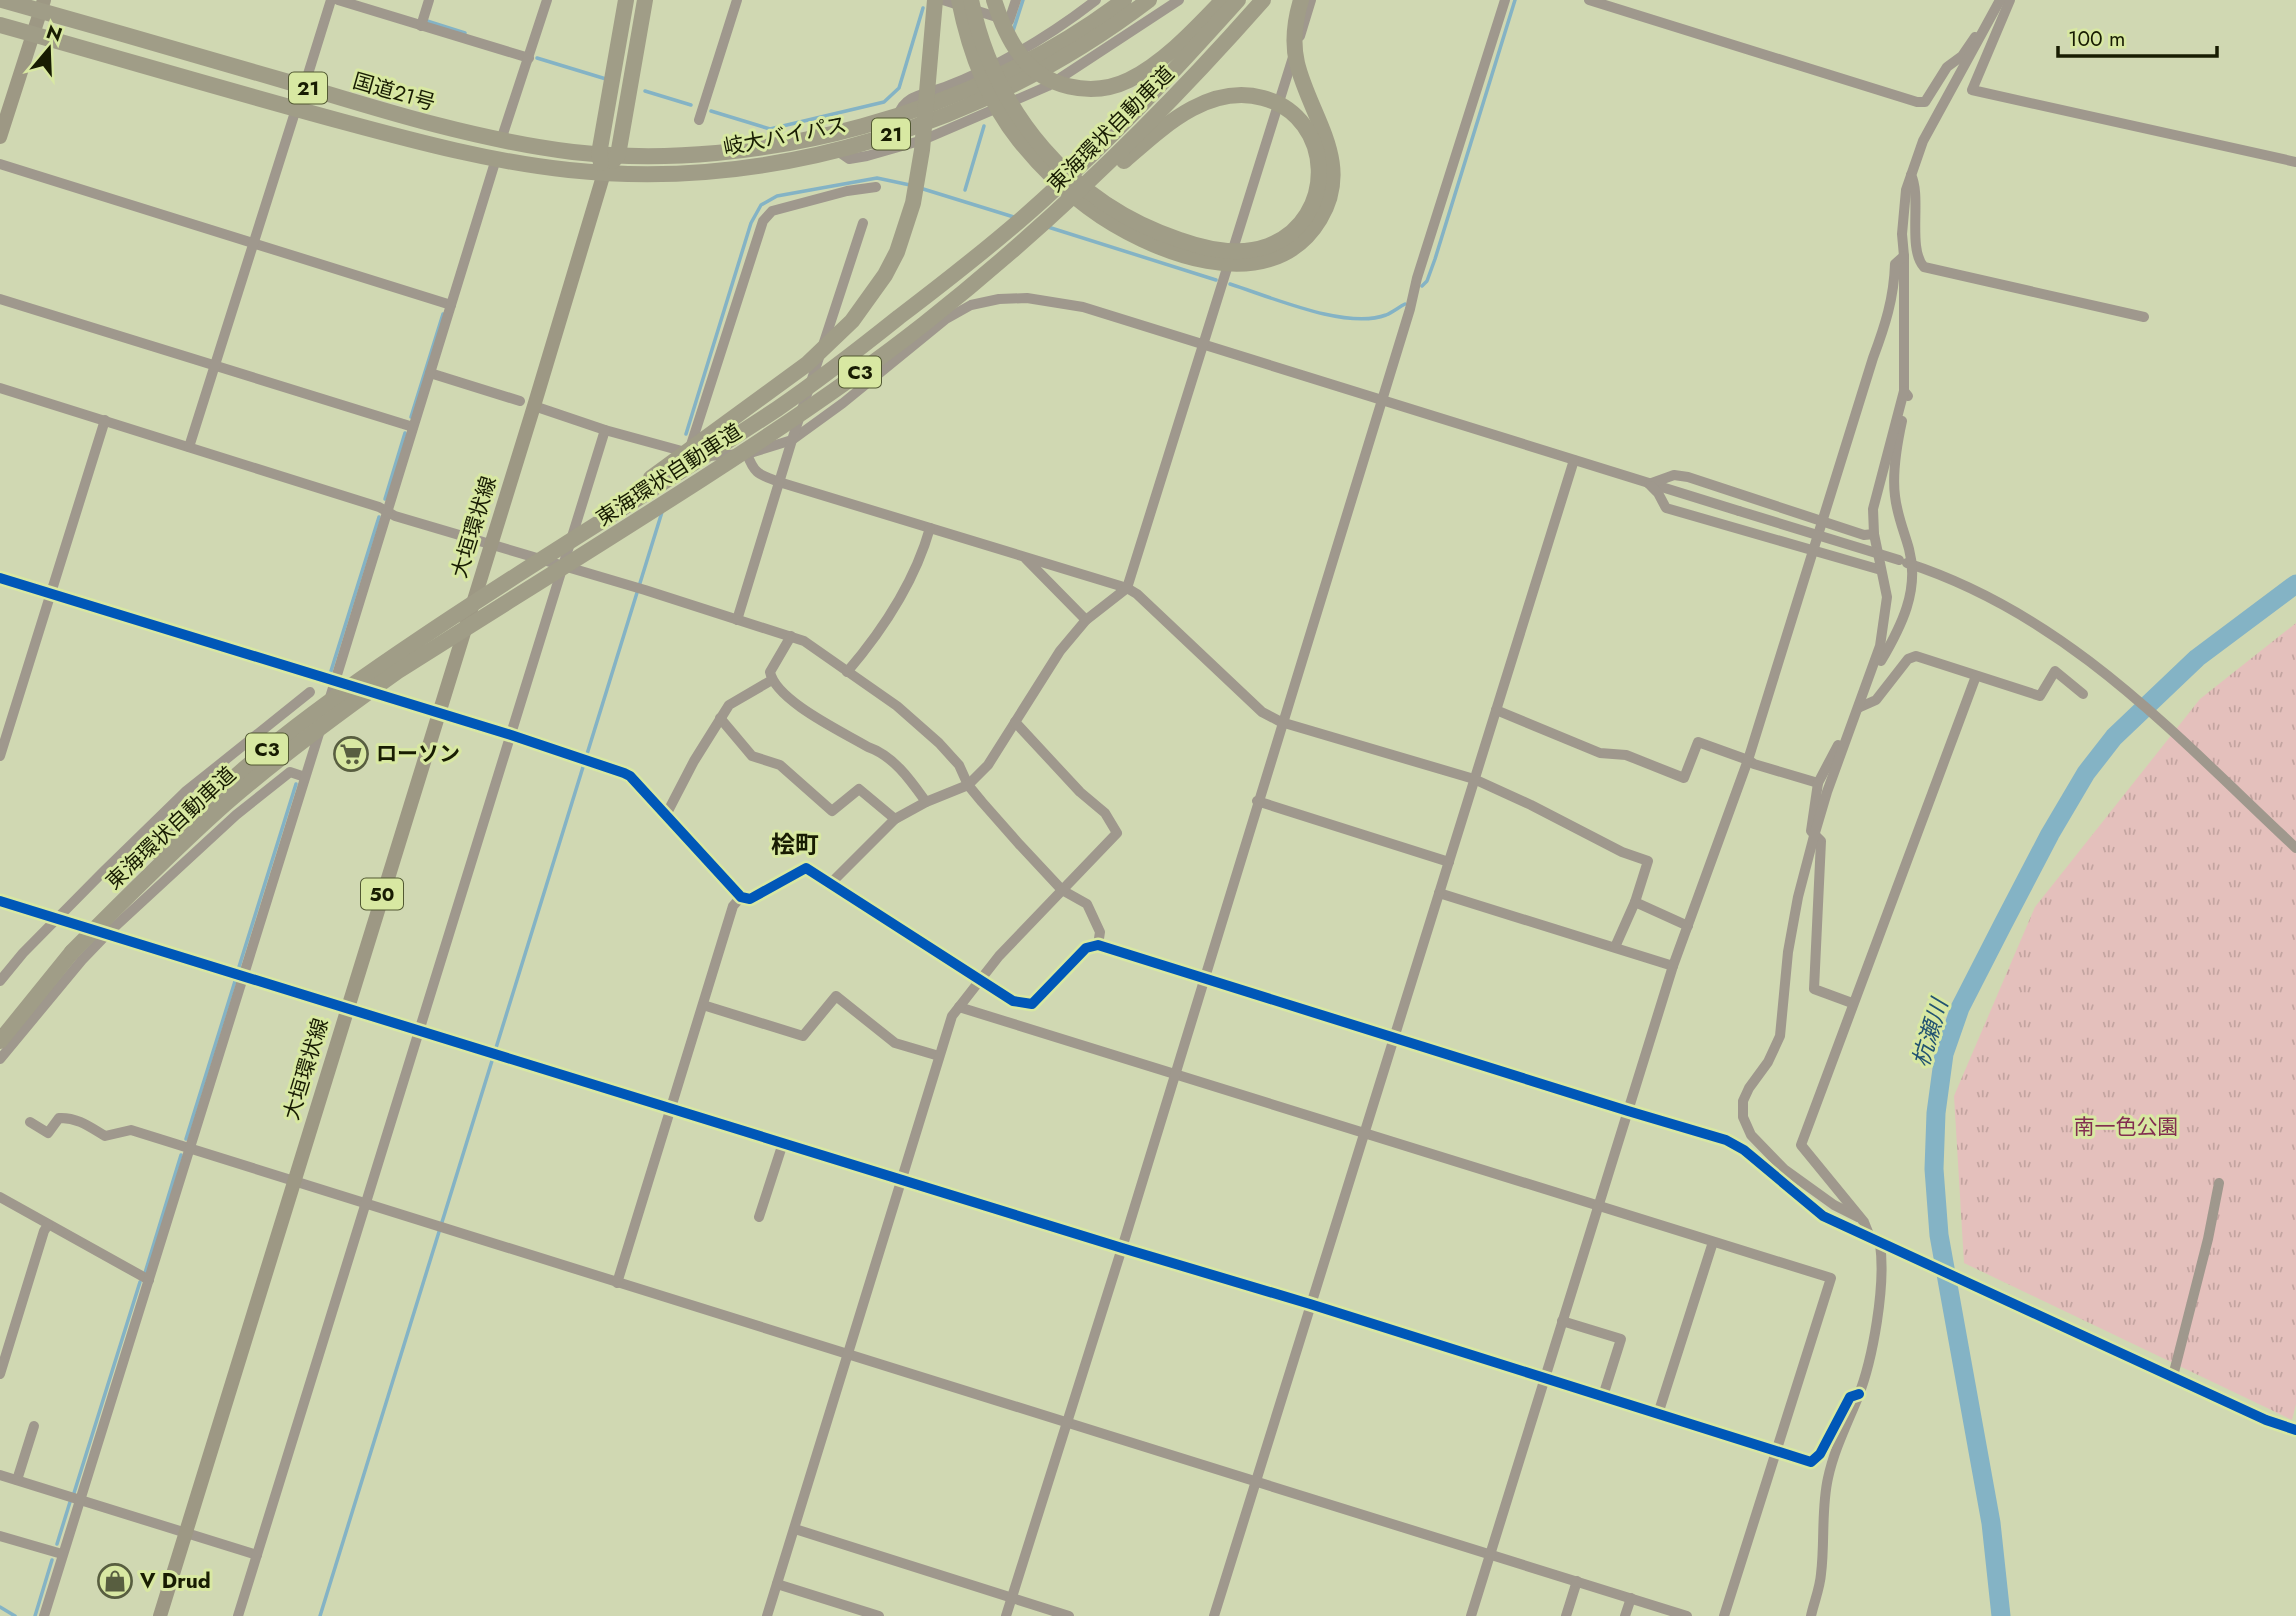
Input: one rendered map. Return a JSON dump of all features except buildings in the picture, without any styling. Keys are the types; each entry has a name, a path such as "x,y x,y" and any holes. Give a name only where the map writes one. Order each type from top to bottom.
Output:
{"highway":[{"name":"国道21号","path":"2,0 42,5 304,87 447,128 572,152 618,155"},
{"path":"604,173 599,154 626,0"},
{"path":"604,173 618,155 645,0"},
{"path":"497,586 698,446 807,364 832,342 870,298 897,252 913,203 922,150 935,0"},
{"path":"958,0 968,40 987,89 1018,138 1054,180 1088,207 1135,236 1183,255 1233,264 1267,261 1297,246 1320,220 1331,190 1333,172 1328,140 1297,62 1295,24 1301,0"},
{"path":"922,326 975,290 1042,236 1082,199 1092,190 1123,162 1160,131 1202,103 1221,96 1239,94 1269,99 1283,106 1306,128 1313,142 1319,182 1311,208 1296,229 1285,238 1254,250 1215,250 1167,236 1143,225 1097,198 1088,191 1062,170 1028,132 989,61 971,0"},
{"path":"994,0 1002,24 1020,56 1048,79 1078,89 1112,86 1146,70 1223,0"},
{"name":"岐大バイパス","path":"618,155 742,150 852,130 898,116 1029,62 1076,34 1124,0"},
{"name":"岐大バイパス","path":"604,173 683,174 743,169 796,160 906,129 1026,79 1085,46 1149,0"},
{"name":"東海環状自動車道","path":"0,1041 114,900 166,843 267,749 359,680 497,586 781,406 978,256 1044,199 1156,91 1238,0"},
{"name":"東海環状自動車道","path":"72,953 226,803 286,753 344,710 398,671 794,419 922,326 991,270 1114,157 1167,106 1263,0"},
{"name":"国道21号","path":"0,25 433,145 496,159 604,173"}],"main road":[{"path":"0,137 42,5"},
{"name":"大垣環状線","path":"160,1616 604,173"}],"street":[{"path":"304,87 331,0"},
{"path":"338,0 529,58"},
{"path":"421,26 429,0"},
{"path":"501,140 547,0"},
{"path":"699,120 737,0"},
{"path":"943,0 1009,21 1016,0"},
{"path":"898,116 900,107 910,98 945,87 1000,61 1061,25 1096,0"},
{"path":"836,150 849,159 867,156 923,140 978,118 1048,86 1180,0"},
{"path":"830,884 895,819 926,802 968,785 988,765 1060,651 1086,620 1127,589 1311,0"},
{"path":"1006,1616 1122,1248 1380,400 1505,0"},
{"path":"1589,0 1917,102 1924,102 1947,67 1962,55 1974,38 1984,32"},
{"path":"1858,1217 1834,1205 1784,1169 1751,1135 1743,1117 1743,1101 1768,1062 1780,1036 1788,952 1798,897 1814,836 1874,668 1885,623 1886,597 1872,518 1875,494 1904,391 1903,206 1923,141 2000,0"},
{"path":"2010,0 1972,90 2296,162"},
{"path":"189,447 296,109"},
{"path":"44,1616 496,159"},
{"path":"0,164 451,305"},
{"path":"1911,175 1919,259 1924,267 2144,317"},
{"path":"688,453 763,221 772,211 847,191 876,187"},
{"path":"737,620 863,223"},
{"path":"1471,1616 1673,966 1748,760 1888,316 1894,291 1895,264 1904,256"},
{"path":"534,406 605,430 688,453 709,457 747,454 792,440 843,403 946,319 971,305 999,299 1027,298 1083,307 1899,560 1957,581 2001,602 2089,659 2296,848"},
{"path":"0,299 413,427"},
{"path":"430,373 520,401"},
{"path":"0,388 189,447 395,516 645,590 804,641 897,706 959,765 968,785 1062,890 1087,904 1100,932 1098,945"},
{"path":"1874,668 1892,642 1906,611 1917,566 1902,532 1894,494 1898,442 1908,396 1904,391"},
{"path":"0,756 105,420"},
{"path":"238,1616 605,430"},
{"path":"747,454 757,474 779,482 1127,589 1137,594 1262,712 1282,722 1474,779 1622,852 1648,861 1635,902 1615,947"},
{"path":"1214,1616 1574,460"},
{"path":"1648,484 1674,475 1688,477 1864,535 1874,534"},
{"path":"1648,484 1658,493 1666,508 1881,570"},
{"path":"847,672 876,638 898,601 924,550 930,528"},
{"path":"1024,557 1086,620"},
{"path":"0,578 511,735 630,776 741,897 750,899 806,868 1013,1001 1032,1004 1086,947 1098,945 1726,1140 1744,1150 1823,1216 2266,1420 2296,1430"},
{"path":"792,636 770,672 772,680 791,700 880,752 910,779 926,802"},
{"path":"1858,708 1876,700 1908,659 1916,656 2040,696 2055,671 2083,694"},
{"path":"1870,1237 1864,1222 1801,1145 1976,676"},
{"path":"666,815 694,761 729,705 772,680"},
{"path":"0,981 23,953 165,811 232,753 310,692"},
{"path":"1496,710 1600,753 1626,755 1684,778 1698,742 1754,764 1818,783"},
{"path":"720,718 752,756 780,765 832,811 859,789 895,819"},
{"path":"767,1616 952,1016 980,980 1117,833 1105,813 1080,792 1015,722"},
{"path":"1849,732 1843,736 1818,783 1811,831 1821,841 1814,989 1852,1003"},
{"path":"232,753 265,790"},
{"path":"0,1059 67,977 108,933 265,790 290,772 305,777"},
{"path":"1257,801 1449,862"},
{"path":"1439,893 1673,966"},
{"path":"617,1283 733,906 741,897"},
{"path":"0,901 1310,1304 1811,1462 1819,1454 1850,1397 1859,1394"},
{"path":"1635,902 1688,926"},
{"path":"703,1005 803,1036 836,996 895,1043 939,1056"},
{"path":"959,1007 1831,1278 1724,1616"},
{"path":"30,1122 48,1133 59,1118 68,1117 79,1120 105,1136 131,1130 847,1356 1066,1421 1686,1616"},
{"path":"759,1217 783,1143"},
{"path":"2173,1376 2219,1183"},
{"path":"0,1197 149,1280"},
{"path":"0,1374 48,1225"},
{"path":"1658,1414 1713,1242"},
{"path":"1811,1616 1821,1578 1827,1480 1832,1458 1859,1394 1878,1305 1882,1259 1880,1244"},
{"path":"1562,1321 1621,1339 1603,1396"},
{"path":"17,1480 34,1426"},
{"path":"0,1475 257,1555"},
{"path":"795,1529 1069,1616"},
{"path":"0,1535 62,1554"},
{"path":"1566,1616 1577,1581"},
{"path":"777,1584 878,1616"},
{"path":"1625,1616 1630,1598"}],"green space":[{"name":"南一色公園","path":"2296,623 2296,1404 2292,1420 1964,1263 1954,1096 2035,907 2200,699"}],"waterway":[{"path":"1013,31 1023,0"},
{"path":"1422,286 1427,281 1435,259 1515,0"},
{"path":"711,111 770,129 884,102 899,88 923,8"},
{"path":"427,21 465,33"},
{"path":"537,58 606,79"},
{"path":"645,91 691,105"},
{"path":"965,190 984,126"},
{"path":"686,434 751,223 761,205 777,196 877,178 910,185"},
{"path":"920,188 1017,218"},
{"path":"1048,227 1216,280"},
{"path":"1230,284 1308,310 1351,318 1369,319 1386,315 1405,304"},
{"path":"411,417 443,314"},
{"path":"385,499 405,433"},
{"path":"320,1616 662,512"},
{"path":"331,671 379,517"},
{"name":"杭瀬川","path":"2001,1616 1991,1523 1939,1235 1934,1169 1936,1113 1944,1054 1960,1008 2050,834 2086,773 2114,737 2197,658 2296,584"},
{"path":"238,970 296,784"},
{"path":"186,1139 236,978"},
{"path":"145,1273 181,1155"},
{"path":"74,1493 140,1282"},
{"path":"57,1544 70,1502"},
{"path":"35,1616 52,1560"},
{"path":"0,1607 15,1616"}],"cycle path":[{"path":"0,578 511,735 624,773 630,776 741,897 750,899 806,868 1013,1001 1032,1004 1086,948 1098,945 1726,1140 1744,1150 1823,1216 2266,1420 2296,1430"},
{"path":"0,901 1310,1304 1811,1462 1820,1454 1850,1397 1859,1394"}],"place":[{"name":"ローソン","path":"351,754"},
{"name":"V Drud","path":"115,1581"}],"district":[{"name":"桧町","path":"795,844"}]}
